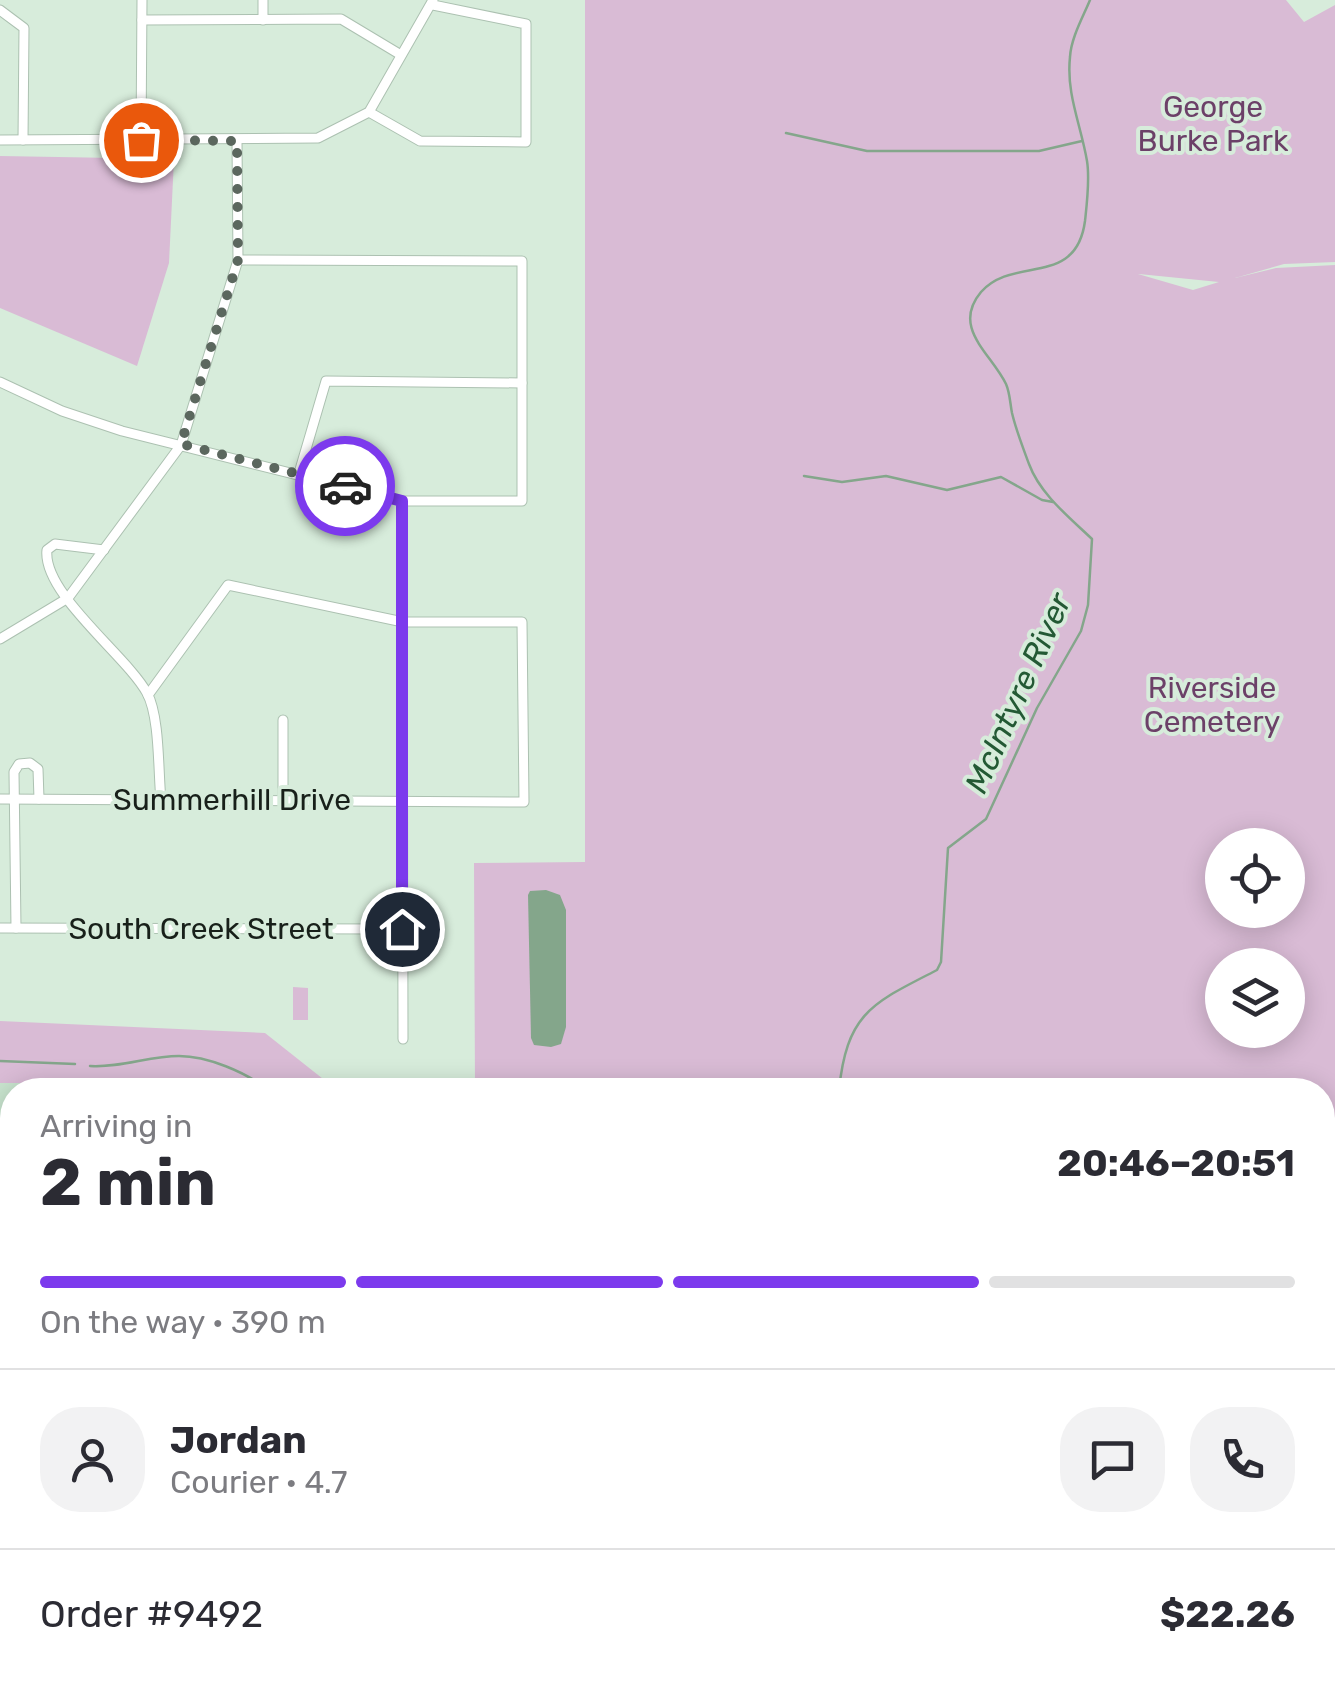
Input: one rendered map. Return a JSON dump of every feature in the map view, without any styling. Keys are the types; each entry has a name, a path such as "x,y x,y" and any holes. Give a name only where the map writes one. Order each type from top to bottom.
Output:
{"street":[{"path":"141,140 142,0"},
{"path":"263,0 263,20"},
{"path":"0,140 313,140 369,112 433,2 526,24 526,142 415,140 369,112"},
{"path":"0,10 24,28 23,140"},
{"path":"142,20 341,19 402,55"},
{"path":"0,639 68,598 181,444 238,260 237,141"},
{"path":"0,382 62,411 122,430 402,501 522,500 522,261 238,260"},
{"path":"299,473 326,381 522,383"},
{"path":"402,501 403,1039"},
{"path":"104,550 62,544 47,550 50,568 68,598 148,695 161,800"},
{"path":"148,695 228,585 403,622"},
{"name":"Summerhill Drive","path":"0,799 524,802 522,622 403,622"},
{"path":"283,720 284,800"},
{"path":"16,928 14,799 16,768 24,763 38,769 39,799"},
{"name":"South Creek Street","path":"0,928 402,929"}],"green space":[{"path":"585,0 1286,0 1304,22 1335,5 1335,262 1284,264 1235,278 1276,268 1335,265 1335,1078 475,1078 474,863 585,862","holes":["1138,274 1139,274 1219,282 1193,290"]},
{"path":"0,156 174,159 169,263 137,366 0,308"},
{"path":"293,987 308,988 308,1020 293,1020"},
{"path":"0,1021 265,1033 322,1078 0,1078"}],"shaded area":[{"path":"546,890 560,895 566,910 566,1027 561,1044 551,1047 534,1045 531,1038 530,891"}],"waterway":[{"name":"McIntyre River","path":"841,1078 849,1043 867,1013 937,970 941,962 948,848 986,819 1037,708 1081,631 1088,605 1092,539 1056,504 1034,475 1006,384 977,340 970,317 981,292 995,281 1057,263 1070,255 1079,242 1085,221 1088,168 1069,71 1073,42 1090,0"},
{"path":"786,133 867,151 1039,151 1082,141"},
{"path":"804,476 842,482 886,476 947,490 1001,477 1053,502"},
{"path":"90,1066 190,1057 226,1066 250,1078"},
{"path":"0,1061 75,1064"}],"way so far":[{"path":"141,140 237,141 238,260 181,444 345,486"}],"route":[{"path":"345,486 402,501 402,929"}],"park label":[{"name":"George Burke Park","path":"1213,124"},
{"name":"Riverside Cemetery","path":"1212,705"}]}
